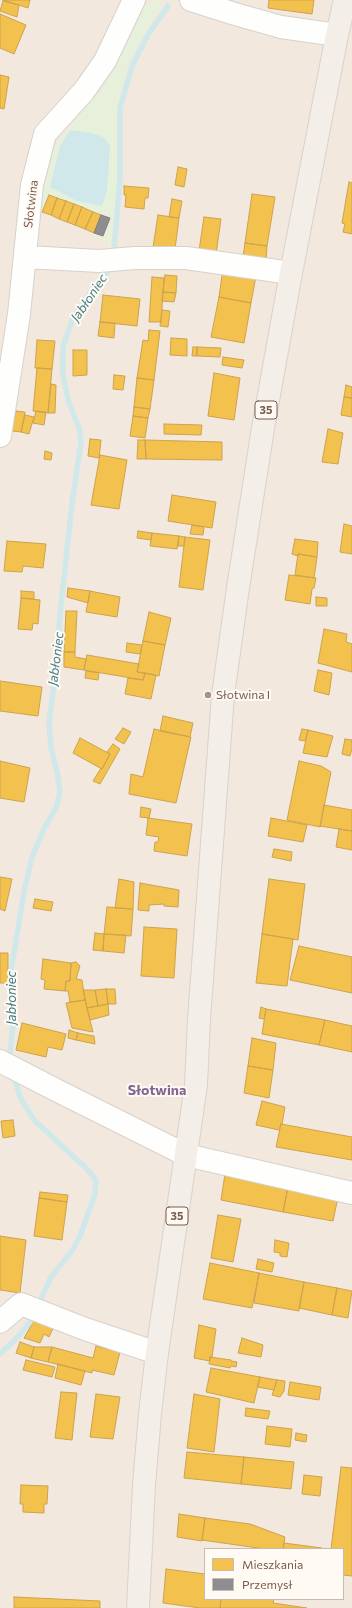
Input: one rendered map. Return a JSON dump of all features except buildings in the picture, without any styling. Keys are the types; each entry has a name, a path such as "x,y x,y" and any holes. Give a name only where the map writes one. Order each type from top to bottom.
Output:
{"main road":[{"name":"35","path":"138,1608 144,1485 150,1414 157,1353 196,1085 199,1019 223,695 263,428 291,273 345,0"}],"street":[{"name":"Słotwina","path":"0,436 17,330 26,257 32,185 45,134 84,92 105,61 134,0"},
{"path":"191,0 280,27 337,35"},
{"path":"26,257 99,261 135,258 186,258 291,273"},
{"path":"0,1061 186,1155 352,1193"},
{"path":"0,1322 21,1304 85,1329 157,1353"}],"shaded area":[{"path":"0,0 352,0 352,1608 0,1608"}],"green space":[{"path":"157,1 163,3 135,50 128,65 120,94 116,126 118,181 110,252 108,251 107,241 99,241 101,236 103,237 111,218 48,194 40,218 40,205 46,170 57,142 93,97 141,10 148,3"}],"water":[{"path":"70,130 92,133 103,137 110,145 107,191 102,206 77,201 50,187 60,146"}],"waterway":[{"name":"Jabłoniec","path":"114,250 120,179 120,108 132,66 149,33 168,6"},
{"name":"Jabłoniec","path":"10,1056 14,1012 11,971 24,892 32,857 45,827 56,808 60,791 51,747 49,722 57,662 60,614 72,504 81,442 79,428 69,403 63,376 63,347 73,318 89,294 109,270"},
{"name":"Jabłoniec","path":"15,1080 20,1097 34,1120 87,1169 96,1180 95,1194 80,1236 72,1251 51,1277 40,1301"},
{"name":"Jabłoniec","path":"0,1354 16,1339 30,1322"}],"place":[{"name":"Słotwina I","path":"208,695"}],"district":[{"name":"Słotwina","path":"157,1090"}]}
